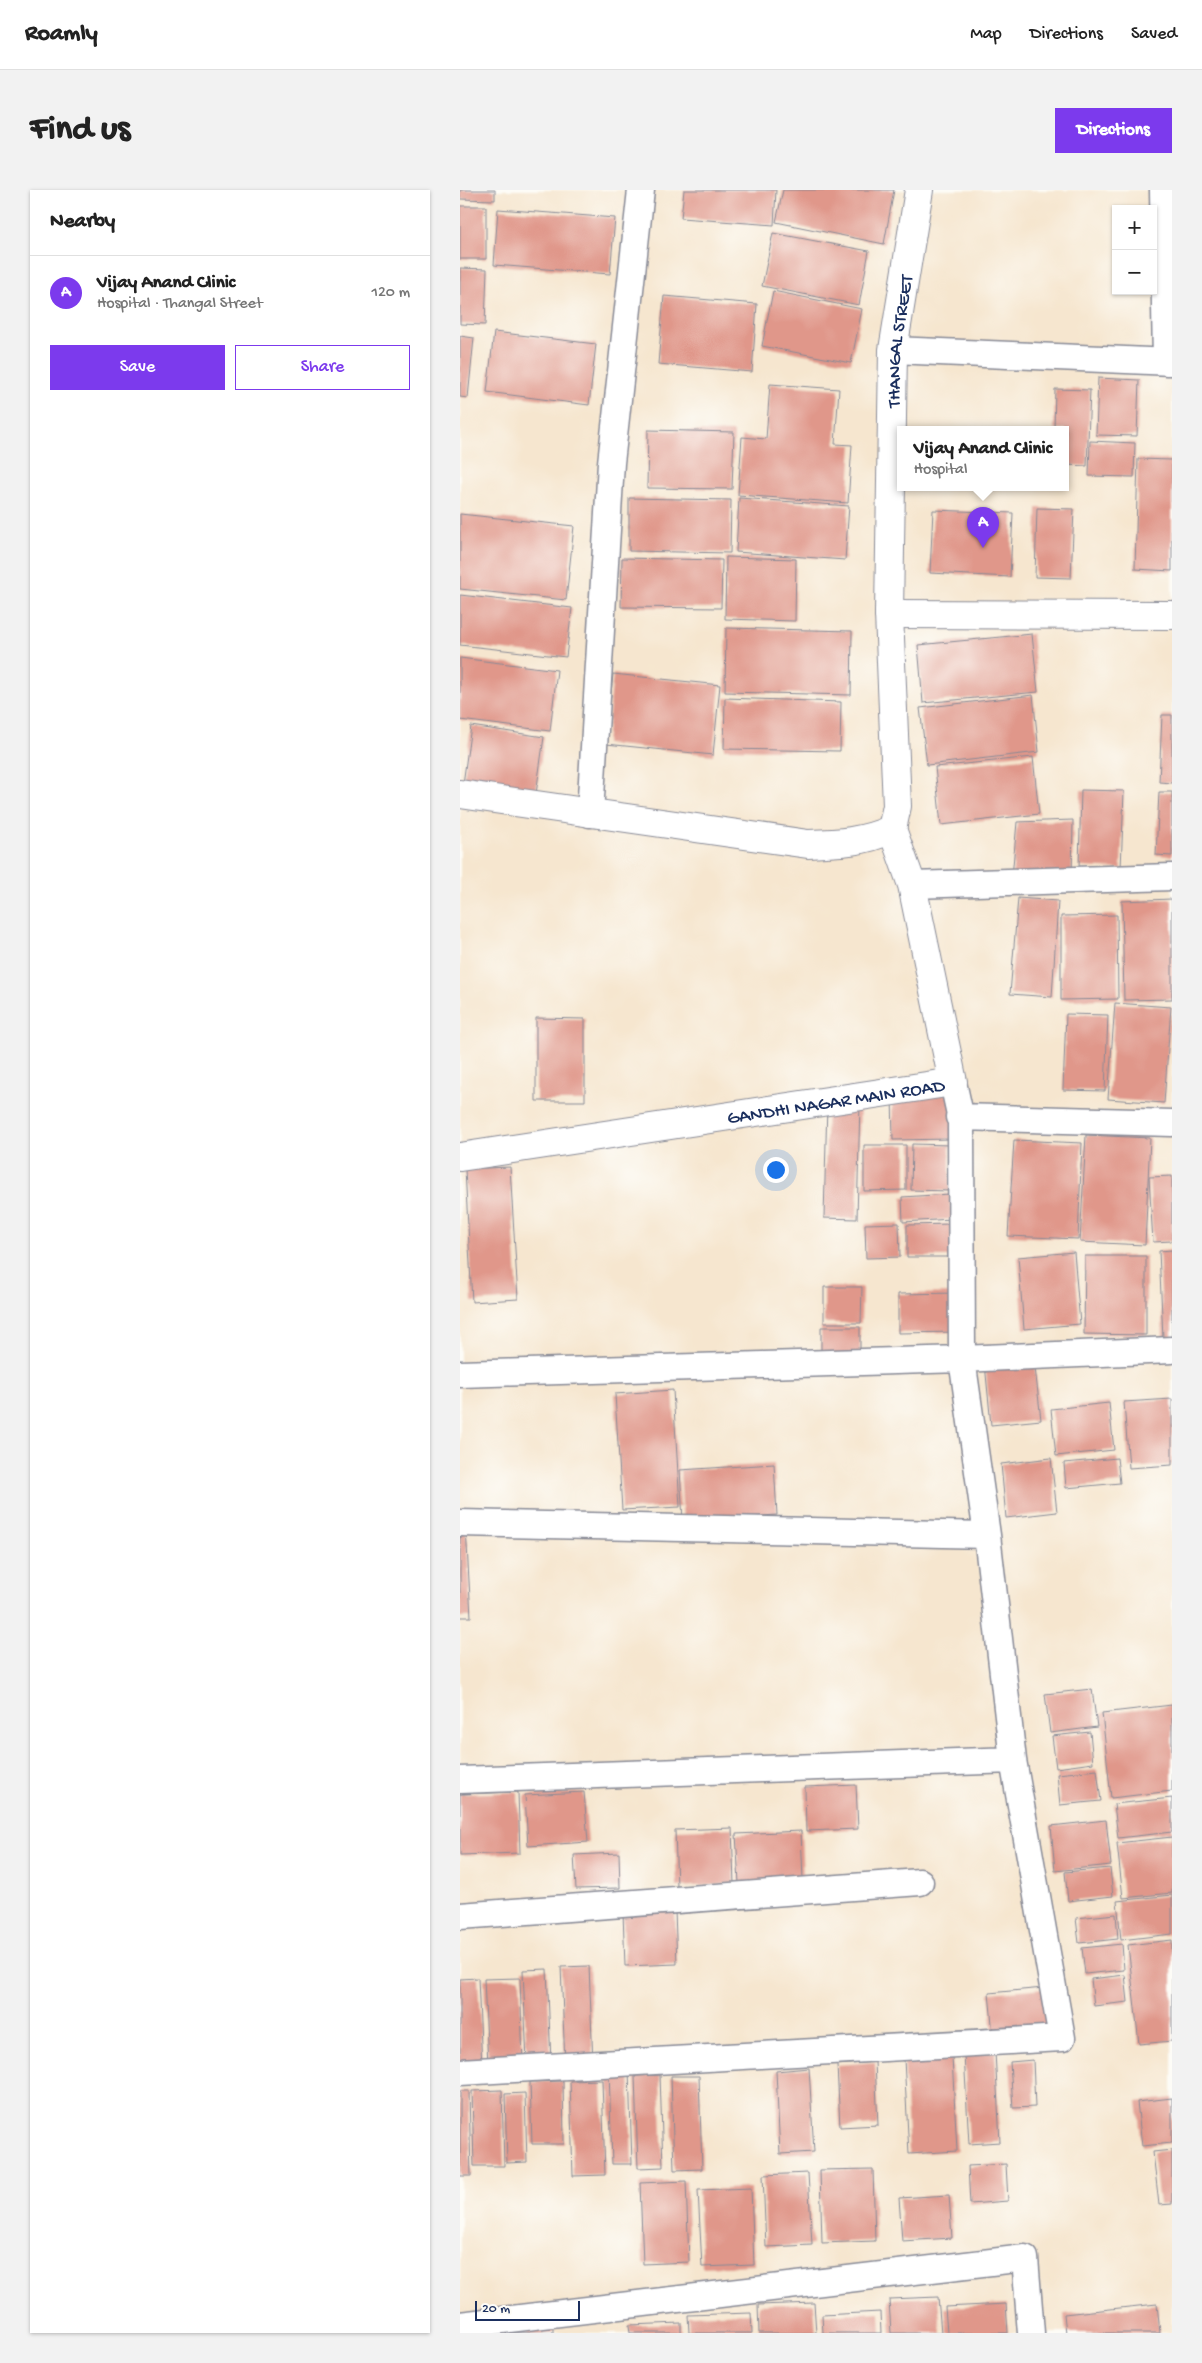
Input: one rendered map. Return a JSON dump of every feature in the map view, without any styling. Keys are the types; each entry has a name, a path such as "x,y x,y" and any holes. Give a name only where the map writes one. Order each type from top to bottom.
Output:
{"street":[{"path":"590,814 611,462 641,190"},
{"name":"THANGAL STREET","path":"892,829 897,806 889,614 893,350 919,190"},
{"path":"893,350 1169,362 1163,190"},
{"path":"889,614 1172,615"},
{"path":"460,794 808,844 852,842 873,837 892,829"},
{"name":"GANDHI NAGAR MAIN ROAD","path":"460,1157 953,1082 912,885 892,829"},
{"path":"912,885 1172,877"},
{"path":"460,2072 1062,2038 1013,1760 987,1535 962,1359 961,1119 953,1082"},
{"path":"959,1116 1172,1123"},
{"path":"460,1374 962,1359 1172,1350"},
{"path":"460,1523 987,1535"},
{"path":"460,1780 1013,1760"},
{"path":"460,1916 920,1882"},
{"path":"460,2325 1025,2258 1031,2333"}],"building":[{"path":"460,190 495,190 495,200 460,199"},
{"path":"684,190 776,190 774,225 681,218"},
{"path":"783,190 894,190 884,244 776,222"},
{"path":"460,206 486,206 486,259 460,259"},
{"path":"498,209 615,218 610,274 494,265"},
{"path":"773,233 869,251 859,305 762,286"},
{"path":"460,268 487,269 485,325 460,324"},
{"path":"773,291 862,309 851,363 762,346"},
{"path":"664,296 757,304 752,372 658,364"},
{"path":"494,332 596,344 589,405 487,392"},
{"path":"460,336 474,338 468,398 460,397"},
{"path":"1098,378 1139,380 1137,436 1096,435"},
{"path":"770,384 839,389 835,444 852,445 848,503 738,495 742,437 766,439"},
{"path":"1055,389 1090,390 1087,466 1069,465 1069,426 1054,426"},
{"path":"648,430 734,432 732,489 647,488"},
{"path":"1090,441 1135,443 1134,477 1089,476"},
{"path":"1138,459 1172,460 1172,571 1135,569"},
{"path":"629,498 731,500 730,553 629,551"},
{"path":"739,498 849,506 845,560 736,552"},
{"path":"1037,508 1074,509 1071,578 1035,577"},
{"path":"933,510 1013,513 1010,577 930,573"},
{"path":"460,514 574,526 566,600 460,589"},
{"path":"726,557 796,559 795,621 725,619"},
{"path":"622,558 722,560 721,608 621,607"},
{"path":"460,595 572,608 566,657 460,645"},
{"path":"726,628 852,631 851,695 725,692"},
{"path":"1032,634 1038,692 923,703 918,645"},
{"path":"460,658 557,670 550,731 460,720"},
{"path":"613,674 720,685 713,755 606,744"},
{"path":"1033,695 1039,752 927,765 920,708"},
{"path":"725,698 841,702 840,751 724,749"},
{"path":"1162,715 1172,715 1172,783 1159,782"},
{"path":"471,726 544,737 536,794 463,784"},
{"path":"1033,757 1039,814 941,825 935,767"},
{"path":"1081,790 1124,791 1121,869 1079,867"},
{"path":"1159,792 1172,792 1172,856 1156,855"},
{"path":"1073,820 1072,878 1012,877 1017,822"},
{"path":"1018,898 1058,901 1052,997 1010,994"},
{"path":"1172,899 1172,999 1124,1000 1122,901"},
{"path":"1117,915 1118,999 1061,1000 1061,916"},
{"path":"1115,1003 1171,1007 1164,1103 1108,1099"},
{"path":"1066,1014 1108,1015 1105,1091 1063,1090"},
{"path":"536,1018 585,1019 585,1101 536,1101"},
{"path":"952,1094 952,1139 893,1140 892,1095"},
{"path":"827,1103 860,1103 857,1219 824,1218"},
{"path":"1086,1135 1150,1138 1145,1245 1080,1242"},
{"path":"1014,1140 1082,1143 1078,1239 1008,1236"},
{"path":"912,1144 950,1145 950,1191 911,1190"},
{"path":"864,1145 906,1145 906,1190 864,1191"},
{"path":"510,1167 518,1299 472,1302 465,1169"},
{"path":"1172,1176 1172,1241 1153,1242 1149,1177"},
{"path":"950,1194 952,1219 903,1222 902,1197"},
{"path":"899,1223 900,1257 866,1258 865,1224"},
{"path":"951,1224 951,1257 907,1257 907,1225"},
{"path":"1172,1250 1172,1338 1163,1338 1159,1251"},
{"path":"1074,1252 1080,1324 1024,1329 1018,1257"},
{"path":"1085,1256 1146,1256 1146,1335 1084,1334"},
{"path":"824,1287 862,1287 861,1323 824,1323"},
{"path":"958,1293 959,1332 898,1333 898,1294"},
{"path":"821,1327 860,1327 860,1360 821,1360"},
{"path":"1034,1359 1041,1420 991,1425 985,1364"},
{"path":"673,1390 680,1507 622,1510 615,1394"},
{"path":"1172,1399 1172,1465 1129,1468 1124,1402"},
{"path":"1109,1403 1114,1450 1056,1456 1051,1409"},
{"path":"1051,1458 1057,1512 1006,1518 1001,1464"},
{"path":"1117,1458 1120,1483 1066,1488 1064,1463"},
{"path":"774,1464 777,1515 683,1521 680,1470"},
{"path":"466,1527 471,1617 460,1617 460,1528"},
{"path":"1092,1689 1097,1727 1050,1733 1045,1694"},
{"path":"1172,1705 1172,1791 1111,1798 1102,1713"},
{"path":"1090,1732 1093,1763 1056,1768 1052,1736"},
{"path":"1097,1770 1101,1801 1060,1805 1057,1774"},
{"path":"856,1785 858,1829 806,1831 805,1787"},
{"path":"518,1792 520,1853 460,1855 460,1794"},
{"path":"584,1792 588,1842 528,1846 525,1795"},
{"path":"1172,1798 1172,1832 1118,1838 1114,1804"},
{"path":"1106,1820 1111,1865 1055,1871 1051,1826"},
{"path":"732,1828 734,1884 677,1887 675,1830"},
{"path":"801,1831 803,1880 739,1883 736,1834"},
{"path":"1172,1837 1172,1893 1123,1898 1117,1843"},
{"path":"619,1853 620,1888 576,1889 574,1855"},
{"path":"1110,1868 1113,1896 1068,1901 1065,1872"},
{"path":"1172,1895 1172,1934 1121,1940 1117,1901"},
{"path":"675,1911 677,1964 625,1966 623,1913"},
{"path":"1116,1914 1118,1939 1079,1943 1076,1918"},
{"path":"1172,1940 1172,2041 1139,2044 1128,1945"},
{"path":"1122,1944 1124,1970 1085,1974 1082,1948"},
{"path":"589,1966 593,2063 565,2064 561,1967"},
{"path":"547,1969 551,2062 527,2063 523,1970"},
{"path":"1125,1975 1128,2002 1094,2006 1091,1979"},
{"path":"478,1978 482,2067 460,2068 460,1979"},
{"path":"520,1978 523,2064 488,2065 484,1979"},
{"path":"1044,1988 1047,2030 993,2034 989,1993"},
{"path":"995,2052 1000,2142 969,2144 964,2054"},
{"path":"952,2057 957,2151 909,2154 904,2059"},
{"path":"1033,2060 1035,2107 1013,2108 1010,2062"},
{"path":"875,2062 878,2125 840,2127 837,2065"},
{"path":"809,2068 814,2152 780,2154 776,2071"},
{"path":"629,2069 632,2164 612,2164 609,2070"},
{"path":"660,2075 663,2167 638,2168 635,2076"},
{"path":"671,2076 699,2076 702,2169 674,2170"},
{"path":"602,2080 605,2175 573,2176 570,2081"},
{"path":"563,2081 564,2144 532,2144 530,2082"},
{"path":"502,2090 504,2166 474,2166 472,2091"},
{"path":"460,2091 469,2091 471,2176 460,2176"},
{"path":"525,2093 527,2162 507,2163 505,2094"},
{"path":"1172,2098 1172,2143 1142,2146 1137,2102"},
{"path":"1172,2150 1172,2204 1159,2205 1153,2152"},
{"path":"1006,2164 1008,2201 970,2204 968,2166"},
{"path":"873,2169 875,2241 822,2243 820,2170"},
{"path":"808,2173 812,2245 766,2247 763,2175"},
{"path":"686,2181 689,2262 643,2264 640,2183"},
{"path":"751,2188 754,2265 702,2267 698,2190"},
{"path":"949,2195 952,2238 902,2241 899,2198"},
{"path":"938,2297 941,2333 891,2333 889,2299"},
{"path":"814,2303 816,2333 759,2333 758,2305"},
{"path":"1006,2304 1008,2333 947,2333 945,2307"},
{"path":"1157,2304 1160,2333 1066,2333 1064,2314"},
{"path":"880,2312 881,2333 823,2333 822,2315"},
{"path":"751,2313 752,2333 689,2333 688,2315"},
{"path":"681,2323 681,2333 630,2333 629,2325"},
{"path":"553,2325 553,2333 500,2333"}],"place":[{"name":"Vijay Anand Clinic","path":"983,548"}]}
